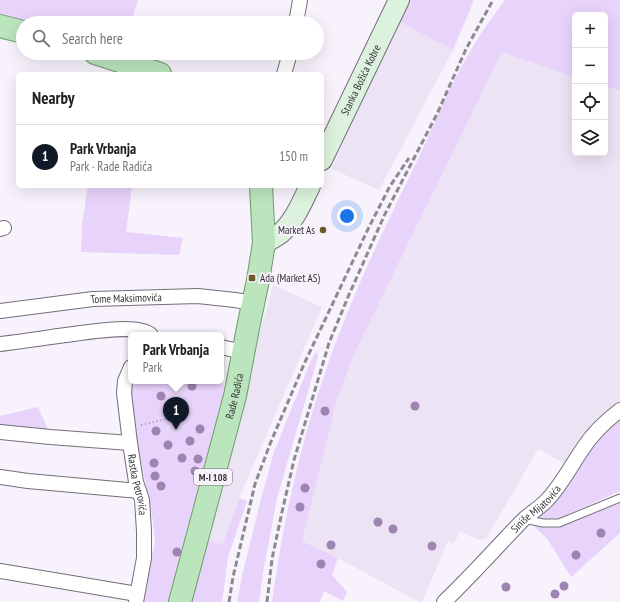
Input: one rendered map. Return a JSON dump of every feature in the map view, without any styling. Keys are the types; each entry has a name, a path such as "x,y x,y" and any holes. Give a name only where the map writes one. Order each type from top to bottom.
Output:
{"main road":[{"path":"0,26 16,30"},
{"path":"117,60 154,72"},
{"name":"Rade Radića","path":"180,602 235,396 264,243 262,196"}],"street":[{"path":"297,16 300,0"},
{"name":"Stanka Božića Kobre","path":"324,156 399,0"},
{"path":"285,72 288,60"},
{"path":"264,243 281,232 291,220 309,188"},
{"path":"262,196 269,213 282,221 291,220"},
{"name":"Tome Maksimovića","path":"0,311 93,299 198,296 253,303"},
{"path":"0,344 104,330 127,329 146,332"},
{"path":"224,348 243,352"},
{"name":"Rastka Petrovića","path":"128,371 124,387 128,428 136,482 142,500 144,531 144,558 136,598"},
{"name":"Siniše Mijatovića","path":"444,602 467,580 524,519 548,499 557,488 585,445 600,428 620,410"},
{"path":"0,432 130,443"},
{"path":"0,477 139,491"},
{"path":"0,571 136,598"}],"lane":[{"path":"524,519 543,523 559,523 620,498"}],"path":[{"path":"128,428 171,418"}],"shaded area":[{"path":"0,0 138,0 133,16 16,16 16,22 0,20"},
{"path":"409,0 474,0 453,50 398,21"},
{"path":"505,0 620,0 620,91 608,87 608,12 572,12 572,76 502,52 356,350 337,399 302,541 338,558 332,575 347,592 343,601 324,591 320,602 272,602 287,511 301,452 318,393 337,338 369,262 422,151 449,90 467,57"},
{"path":"398,21 453,50 379,190 332,169"},
{"path":"502,51 572,76 572,156 608,156 608,87 620,91 620,403 583,434 564,463 538,449 486,539 479,540 460,531 454,544 448,541 422,602 419,602 338,558 302,541 337,399 356,350"},
{"path":"88,188 132,188 126,232 183,238 179,255 81,252 82,224"},
{"path":"273,285 322,307 239,498 223,544 209,541 253,356"},
{"path":"317,351 318,357 277,498 259,602 237,602 242,576 274,452 312,358"},
{"path":"131,384 224,385 223,395 169,602 142,602 155,542 153,521 134,426"},
{"path":"38,407 49,432 0,428 0,416"},
{"path":"620,417 620,491 562,517 555,519 543,519 536,517 592,444"},
{"path":"239,498 247,501 228,557 222,602 186,602 202,540 223,544"},
{"path":"620,502 620,533 571,577 548,540 534,526 554,528 564,526"}],"railway":[{"path":"267,602 272,559 294,460 329,343 385,214 437,114 466,49 493,0"},
{"path":"229,602 233,577 255,484 270,444 305,362 369,227 390,186 409,158"}],"place":[{"name":"Market As","path":"323,230"},
{"name":"Ada (Market AS)","path":"252,278"},
{"name":"Park Vrbanja","path":"176,430"}]}
